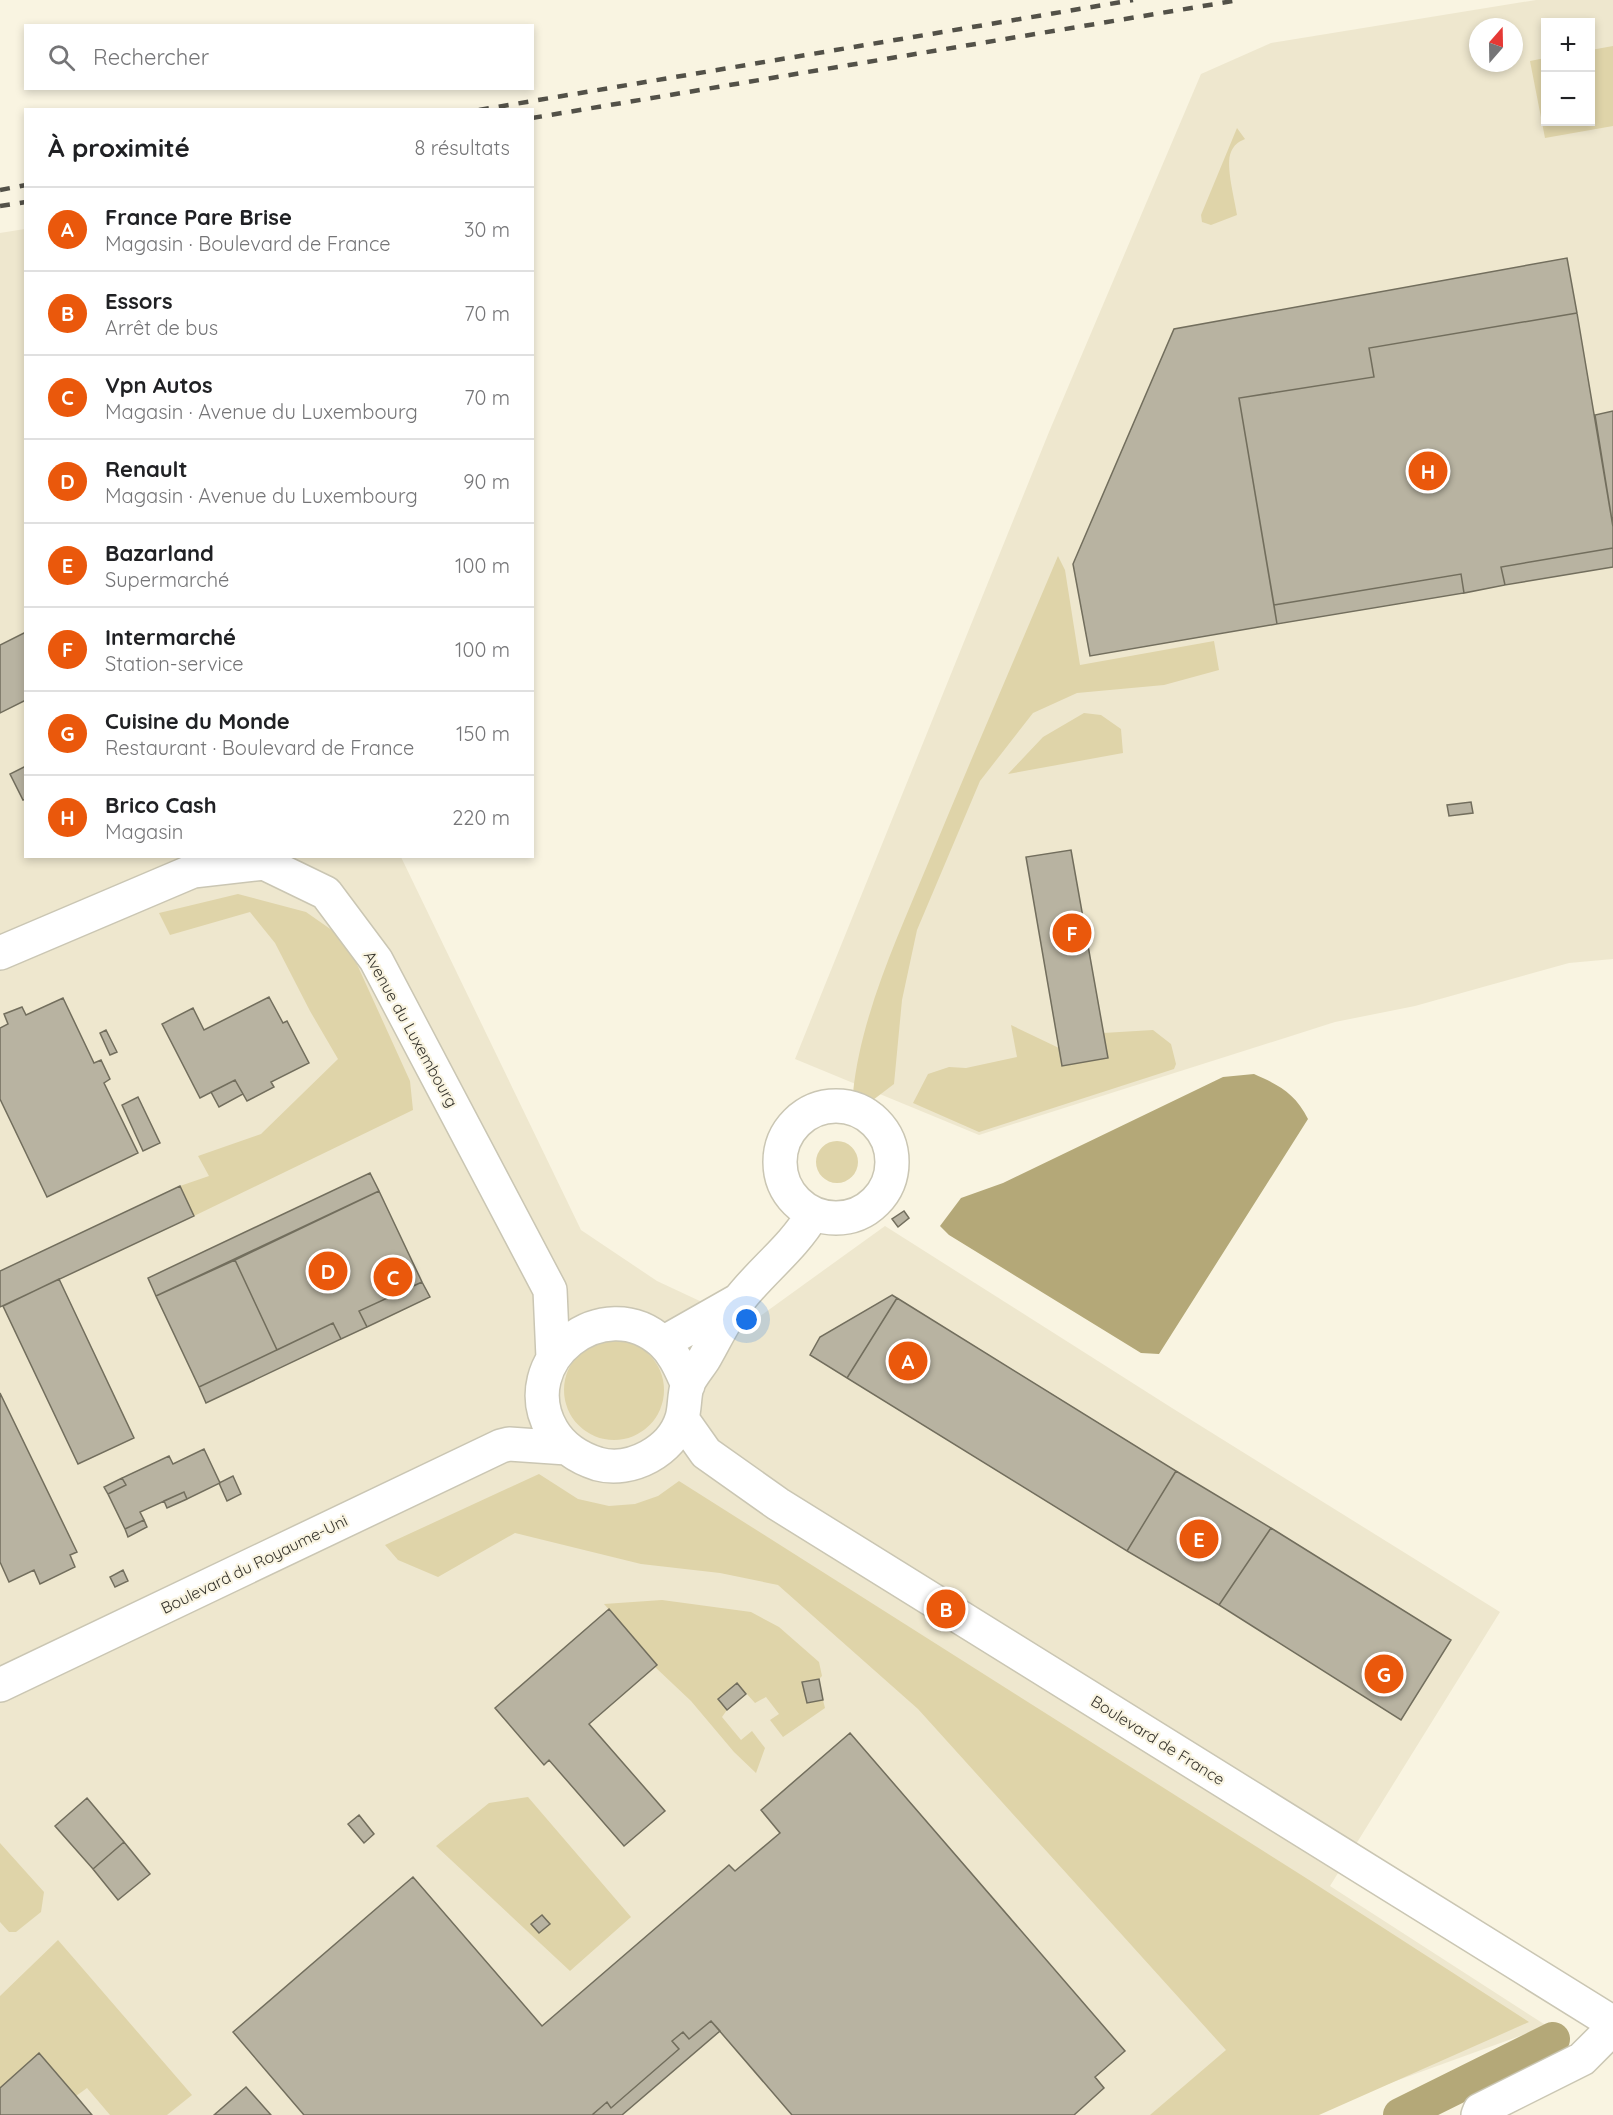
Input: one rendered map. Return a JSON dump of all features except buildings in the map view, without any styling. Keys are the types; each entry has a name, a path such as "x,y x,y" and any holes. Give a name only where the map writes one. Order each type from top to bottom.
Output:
{"street":[{"name":"Avenue du Luxembourg","path":"0,953 193,871 264,863 326,893 376,960 550,1290 553,1358"},
{"path":"688,1385 676,1359 663,1343 650,1333 619,1324 602,1325 583,1331 566,1342 553,1358 547,1370 543,1393 544,1407 552,1429 567,1448 585,1460 607,1466 630,1465 654,1454 675,1434 682,1419 688,1385 739,1300 797,1239 813,1214"},
{"name":"Avenue du Luxembourg","path":"550,1290 602,1325"},
{"path":"663,1343 739,1300"},
{"path":"509,1444 543,1393"},
{"name":"Boulevard de France","path":"682,1419 706,1453 778,1504 1613,2026"},
{"name":"Boulevard du Royaume-Uni","path":"0,1685 509,1444 567,1448"},
{"path":"654,1454 706,1453"},
{"path":"1478,2115 1480,2110 1582,2059 1613,2026"}],"shaded area":[{"path":"1536,0 1613,0 1613,959 1569,963 1415,1006 1335,1022 979,1135 795,1059 1049,432 1201,74 1271,43"},
{"path":"1613,46 1613,126 1545,138 1543,126 1595,126 1595,49"},
{"path":"1541,59 1541,117 1530,61"},
{"path":"1237,128 1245,139 1238,143 1231,152 1229,165 1237,215 1211,225 1202,222 1201,215"},
{"path":"24,229 24,858 401,858 581,1230 657,1281 749,1324 885,1226 1500,1612 1330,1886 1547,2026 1302,2115 0,2115 0,233"},
{"path":"1058,556 1065,570 1080,665 1214,641 1219,670 1164,685 1077,693 1033,713 980,781 917,930 902,1000 894,1084 873,1100 862,1098 853,1093 857,1063 883,975"},
{"path":"1084,713 1101,715 1121,729 1123,753 1008,774 1043,737"},
{"path":"238,894 306,912 346,940 410,1081 413,1110 194,1216 180,1186 209,1176 198,1156 261,1134 338,1059 275,943 250,912 170,935 159,913"},
{"path":"1011,1025 1059,1048 1103,1033 1153,1030 1171,1044 1176,1064 1174,1069 979,1132 913,1103 928,1074 949,1067 966,1068 1017,1057"},
{"path":"1254,1074 1292,1096 1308,1119 1159,1354 1141,1353 949,1235 940,1226 961,1198 1003,1183 1223,1077"},
{"path":"837,1141 852,1147 858,1162 852,1177 837,1183 822,1177 816,1162 822,1147"},
{"path":"614,1340 633,1344 650,1354 660,1371 664,1390 660,1409 650,1426 633,1436 614,1440 595,1436 578,1426 568,1409 564,1390 568,1371 578,1354 595,1344"},
{"path":"539,1474 578,1499 609,1506 635,1504 658,1496 679,1481 1529,2022 1319,2115 1150,2115 1226,2050 918,1709 778,1585 720,1573 641,1564 515,1533 438,1577 398,1560 385,1545"},
{"path":"662,1600 751,1612 779,1627 819,1662 822,1676 819,1679 803,1682 807,1703 823,1700 825,1708 783,1737 770,1720 779,1714 766,1697 755,1703 737,1683 718,1699 727,1710 722,1717 741,1740 752,1731 765,1748 756,1773 734,1752 691,1701 655,1667 657,1664 604,1604"},
{"path":"528,1797 631,1917 570,1971 436,1846 489,1803"},
{"path":"0,1843 44,1892 41,1912 16,1932 9,1932 0,1922"},
{"path":"58,1940 192,2095 167,2115 110,2115 87,2088 76,2096 39,2053 0,2088 0,1996"}],"waterway":[{"path":"1400,2115 1553,2039"}],"railway":[{"path":"491,108 1133,0"},
{"path":"534,118 1239,0"},
{"path":"0,190 24,185"},
{"path":"0,206 24,202"}],"place":[{"name":"Brico Cash","path":"1428,471"},
{"name":"Intermarché","path":"1072,933"},
{"name":"Renault","path":"328,1271"},
{"name":"Vpn Autos","path":"393,1277"},
{"name":"France Pare Brise","path":"908,1361"},
{"name":"Bazarland","path":"1199,1539"},
{"name":"Essors","path":"946,1609"},
{"name":"Cuisine du Monde","path":"1384,1674"}]}
